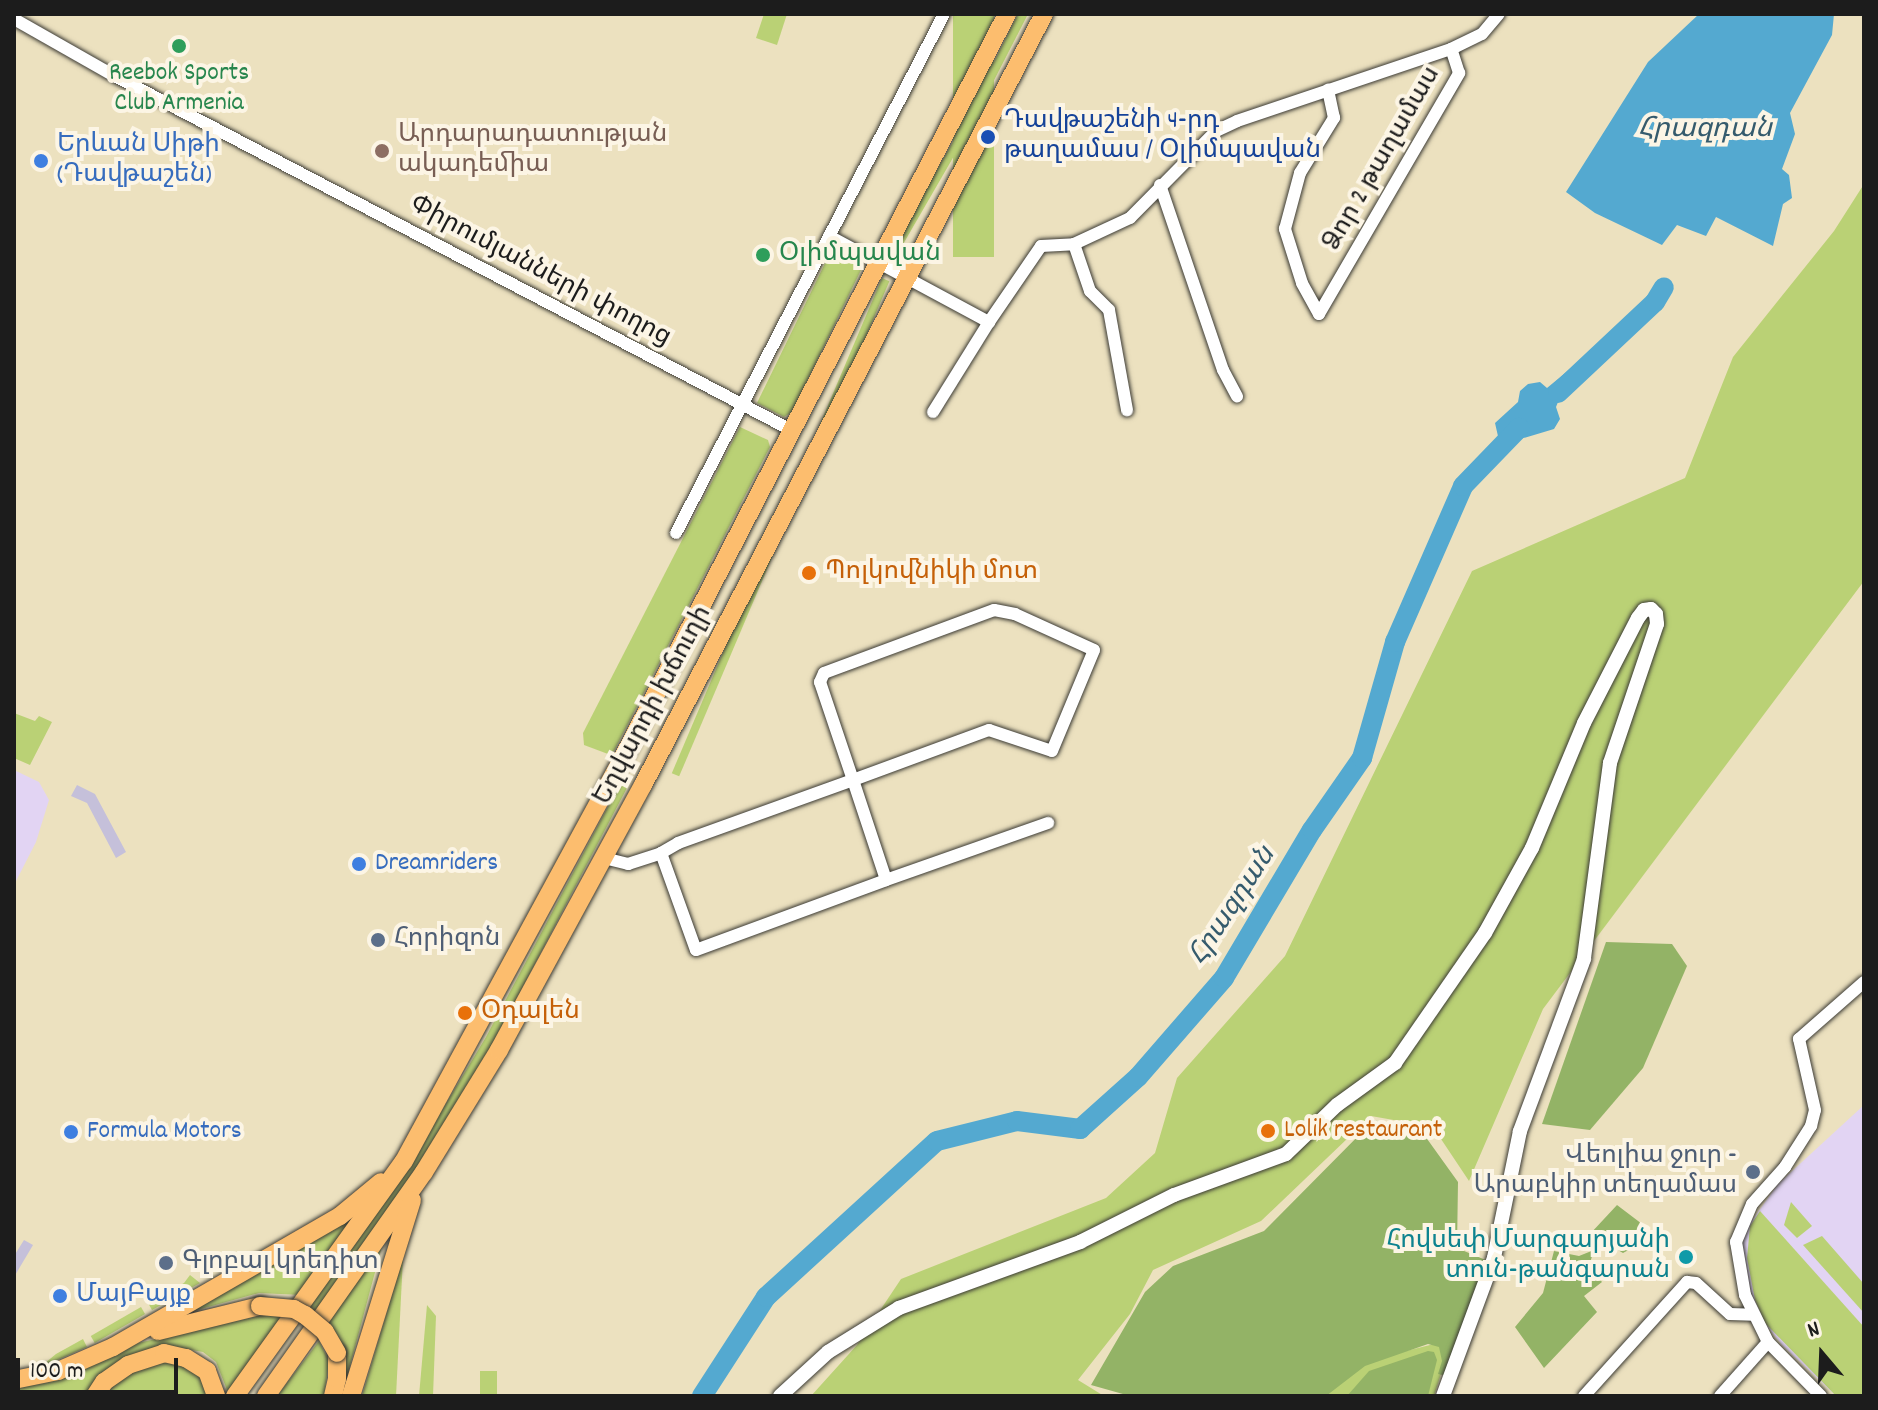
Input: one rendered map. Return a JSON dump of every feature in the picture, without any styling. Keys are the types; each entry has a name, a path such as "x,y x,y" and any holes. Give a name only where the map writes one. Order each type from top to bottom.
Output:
{"main road":[{"name":"Եղվարդի խճուղի","path":"235,1396 404,1161 617,769 1007,14"},
{"name":"Եղվարդի խճուղի","path":"266,1396 424,1172 499,1050 643,785 1044,14"},
{"path":"617,769 643,785"},
{"path":"113,1347 340,1216 404,1161"},
{"path":"351,1396 393,1255 424,1172"},
{"path":"14,1380 58,1371 113,1347 199,1318 260,1306 294,1309 325,1332 337,1353 337,1379 333,1396"},
{"path":"95,1396 104,1382 128,1365 164,1353 186,1358 207,1371 216,1396"}],"street":[{"path":"676,533 944,14"},
{"path":"1451,49 1482,34 1499,14"},
{"name":"Փիրումյանների փողոց","path":"14,19 111,74 791,430"},
{"name":"Ձոր 2 թաղամաս","path":"989,322 1041,246 1074,244 1130,218 1216,131 1328,90 1451,49 1459,73 1319,314 1302,283 1285,229 1300,173 1334,118 1328,90"},
{"path":"1160,185 1223,370 1237,396"},
{"path":"829,236 989,322 933,412"},
{"path":"1074,244 1090,291 1109,310 1127,410"},
{"path":"780,1396 828,1352 899,1308 1080,1242 1174,1195 1286,1154 1337,1105 1395,1063 1485,933 1532,848 1584,723 1638,618 1644,610 1651,609 1656,614 1657,624 1618,730 1610,763 1584,959 1520,1131 1494,1258 1443,1396"},
{"path":"604,858 628,864 661,853 678,843 853,780 989,730 1052,751 1094,650 1015,614 994,610 977,613 824,673 820,682 853,780 886,880"},
{"path":"661,853 696,950 1048,823"},
{"path":"1821,1396 1768,1342 1753,1315 1739,1275 1736,1242 1752,1204 1785,1167 1811,1126 1815,1110 1799,1039 1864,982"},
{"path":"1584,1396 1687,1282 1696,1283 1730,1314 1753,1315"},
{"path":"1720,1396 1768,1342"}],"shaded area":[{"path":"14,770 39,782 49,800 36,842 14,885"},
{"path":"77,785 95,794 126,852 116,858 87,803 71,796"},
{"path":"1864,1105 1864,1396 1836,1396 1782,1345 1759,1316 1745,1274 1741,1247 1748,1226 1778,1184"},
{"path":"24,1240 33,1245 14,1277 14,1256"}],"green space":[{"path":"764,14 787,14 777,45 756,38"},
{"path":"953,14 994,14 994,257 953,257"},
{"path":"1018,14 1028,14 967,133 960,130"},
{"path":"954,140 961,144 895,257 888,253"},
{"path":"1864,184 1864,581 1543,1009 1469,1181 1433,1127 1371,1116 1261,1221 1153,1270 1130,1314 1078,1380 1104,1396 811,1396 857,1345 901,1279 1106,1198 1155,1153 1177,1078 1285,956 1472,571 1685,478 1733,357 1834,231"},
{"path":"837,250 855,260 861,270 792,412 784,417 757,403 830,253"},
{"path":"882,278 889,281 679,776 672,773"},
{"path":"740,427 768,440 770,447 614,751 608,754 584,745 583,733"},
{"path":"14,713 35,721 39,716 52,722 30,765 14,758"},
{"path":"621,782 628,786 494,1042 416,1170 314,1313 308,1309 409,1165 486,1037"},
{"path":"1606,942 1672,944 1687,966 1643,1068 1590,1130 1542,1124"},
{"path":"1374,1120 1425,1136 1458,1182 1457,1248 1488,1261 1447,1376 1438,1374 1442,1361 1439,1347 1428,1344 1365,1366 1326,1396 1130,1396 1091,1385 1145,1292 1173,1266 1264,1231"},
{"path":"1791,1202 1812,1226 1797,1238 1784,1225"},
{"path":"1617,1205 1671,1246 1634,1247 1623,1253 1590,1234"},
{"path":"1760,1211 1864,1327 1864,1392 1860,1396 1836,1396 1765,1323 1755,1300 1747,1258 1750,1226"},
{"path":"360,1213 302,1295 259,1293 190,1312"},
{"path":"1822,1236 1864,1284 1864,1313 1803,1245"},
{"path":"382,1246 342,1396 338,1336 328,1322"},
{"path":"1594,1250 1589,1266 1602,1282 1584,1296 1597,1312 1544,1368 1515,1327 1543,1293 1554,1251 1579,1256"},
{"path":"403,1258 396,1396 362,1396"},
{"path":"190,1275 200,1283 152,1310 148,1303 184,1283"},
{"path":"427,1305 436,1316 433,1396 419,1396"},
{"path":"141,1307 145,1314 95,1343 91,1336"},
{"path":"267,1314 289,1315 229,1395 216,1362 203,1352 170,1346 89,1396 14,1396 14,1388 46,1383 138,1343"},
{"path":"83,1339 87,1347 39,1368 56,1354"},
{"path":"319,1341 329,1361 324,1396 277,1396"},
{"path":"1446,1341 1446,1358 1434,1396 1316,1396 1354,1364"},
{"path":"1428,1351 1434,1352 1437,1360 1428,1396 1347,1396 1369,1371"},
{"path":"176,1361 202,1378 208,1396 104,1396 122,1375 149,1363"},
{"path":"480,1371 497,1371 497,1396 480,1396"}],"water":[{"name":"Հրազդան","path":"1699,14 1834,14 1832,35 1790,113 1795,134 1782,169 1789,175 1792,198 1783,204 1773,246 1716,217 1706,236 1677,225 1662,245 1595,213 1566,192 1648,62"},
{"path":"1570,369 1582,382 1558,402 1556,407 1560,419 1554,429 1500,445 1495,423 1518,402 1520,391 1528,384 1540,382 1547,388"}],"waterway":[{"name":"Հրազդան","path":"1558,393 1655,302 1664,287"},
{"name":"Հրազդան","path":"702,1396 766,1297 937,1141 1017,1121 1080,1129 1138,1077 1224,978 1312,830 1362,758 1395,642 1463,486 1519,428"}],"place":[{"name":"Reebok Sports Club Armenia","path":"179,46"},
{"name":"Դավթաշենի 4-րդ թաղամաս / Օլիմպավան","path":"988,137"},
{"name":"Արդարադատության ակադեմիա","path":"382,151"},
{"name":"Երևան Սիթի (Դավթաշեն)","path":"41,161"},
{"name":"Օլիմպավան","path":"763,255"},
{"name":"Պոլկովնիկի մոտ","path":"809,573"},
{"name":"Dreamriders","path":"359,864"},
{"name":"Հորիզոն","path":"378,940"},
{"name":"Օդալեն","path":"465,1013"},
{"name":"Lolik restaurant","path":"1268,1131"},
{"name":"Formula Motors","path":"71,1132"},
{"name":"Վեոլիա ջուր - Արաբկիր տեղամաս","path":"1753,1172"},
{"name":"Հովսեփ Մարգարյանի տուն-թանգարան","path":"1686,1257"},
{"name":"Գլոբալ կրեդիտ","path":"166,1263"},
{"name":"ՄայԲայք","path":"60,1296"}]}
